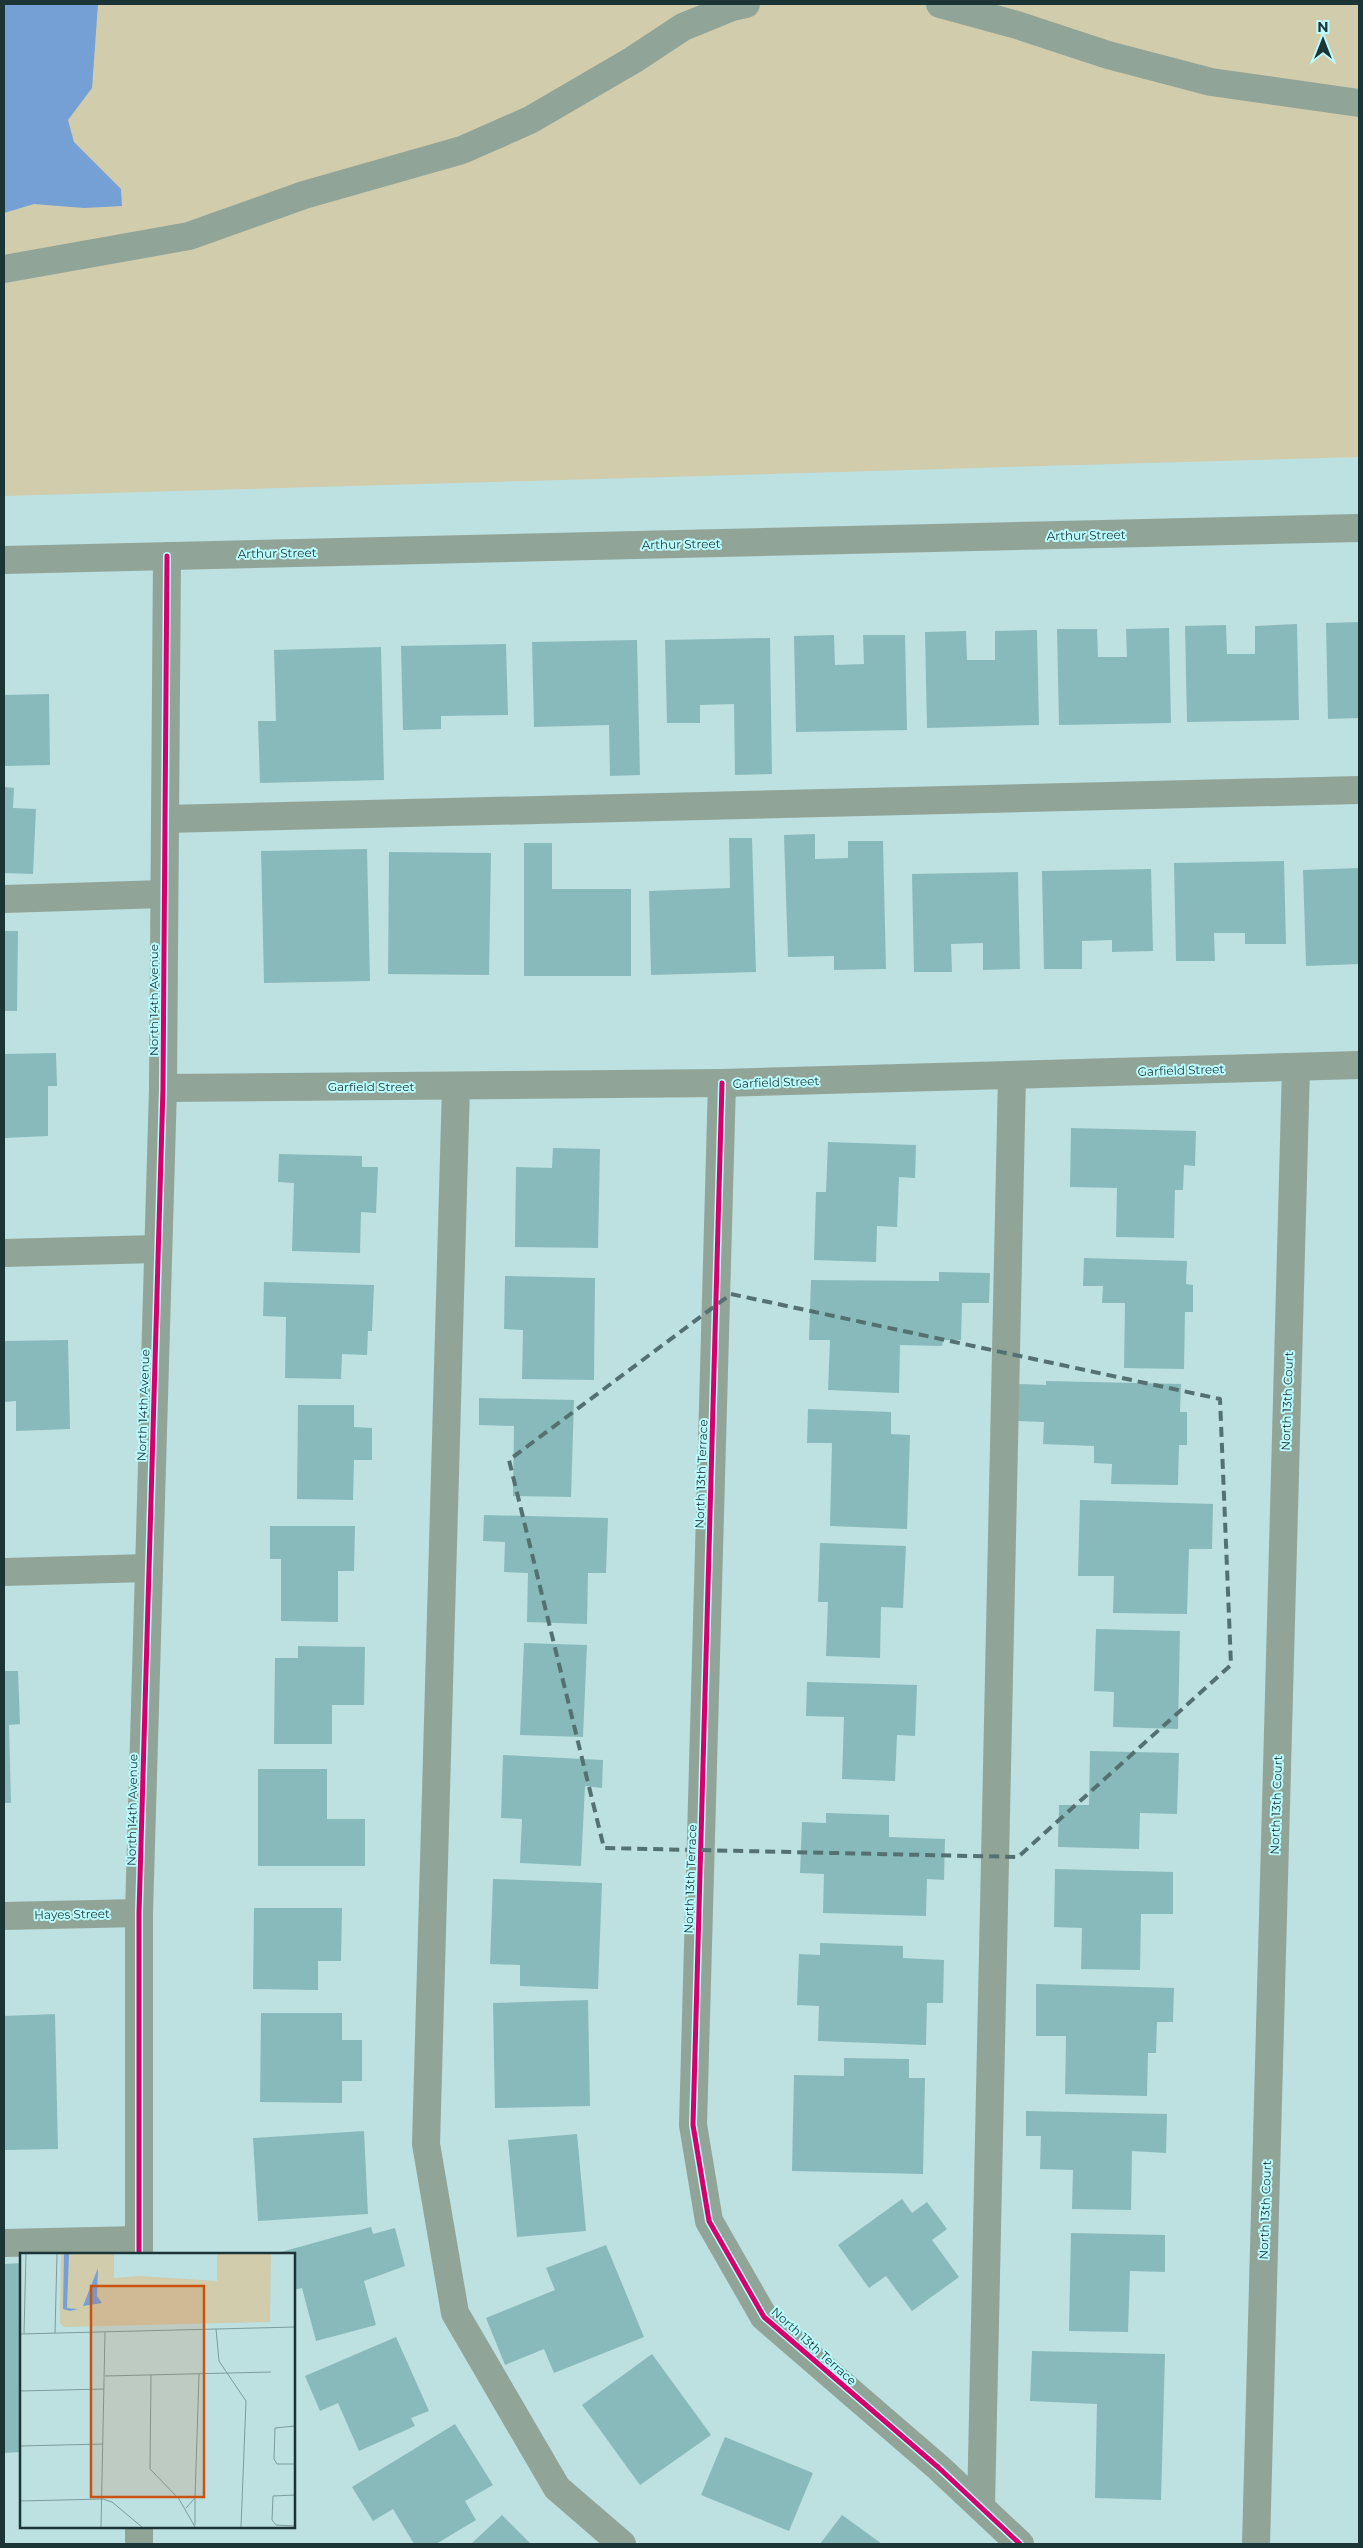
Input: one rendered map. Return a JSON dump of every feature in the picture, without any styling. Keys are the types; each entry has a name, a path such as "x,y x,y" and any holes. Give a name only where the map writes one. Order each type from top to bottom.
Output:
{"street":[{"path":"4,270 189,236 304,195 462,150 530,120 633,60 683,28 732,7 746,4"},
{"path":"940,4 1017,24 1108,56 1211,82 1359,103"},
{"name":"Arthur Street","path":"4,560 1359,528"},
{"name":"North 14th Avenue","path":"140,2247 140,1913 148,1568 163,1088 167,556"},
{"path":"165,819 1359,790"},
{"path":"4,898 164,894"},
{"name":"Garfield Street","path":"163,1088 722,1084 1359,1065"},
{"name":"North 13th Court","path":"1256,2544 1296,1066"},
{"path":"981,2507 1012,1075"},
{"name":"North 13th Terrace","path":"722,1084 693,2126 709,2221 764,2317 981,2507 1020,2544"},
{"path":"456,1086 426,2144 455,2313 557,2488 622,2544"},
{"path":"4,1253 157,1249"},
{"path":"4,1572 148,1568"},
{"name":"Hayes Street","path":"4,1916 140,1913"},
{"path":"4,2243 140,2247"},
{"path":"139,2528 139,2544"}],"highlighted area":[{"path":"731,1294 1220,1399 1231,1665 1018,1857 604,1848 509,1460"}],"shaded area":[{"path":"4,4 1359,4 1359,457 4,496"}],"water":[{"path":"4,4 98,4 92,88 68,120 74,142 121,189 122,206 84,208 34,204 4,213"}],"building":[{"path":"1359,622 1359,718 1328,719 1326,623"},
{"path":"1297,624 1299,720 1187,722 1185,626 1226,625 1227,654 1255,654 1255,626"},
{"path":"1169,628 1171,723 1059,725 1057,629 1097,629 1098,657 1127,657 1126,629"},
{"path":"1037,630 1039,725 927,728 925,632 966,631 967,660 995,660 995,631"},
{"path":"834,635 835,665 864,664 863,635 905,635 907,730 796,732 794,636"},
{"path":"770,638 772,774 735,775 734,704 700,705 700,723 667,723 665,640"},
{"path":"637,640 640,775 610,776 609,725 534,727 532,642"},
{"path":"506,644 508,715 441,716 441,729 403,730 401,646"},
{"path":"381,647 384,780 260,783 258,721 276,721 274,650"},
{"path":"49,694 50,765 4,766 4,695"},
{"path":"4,787 14,788 13,808 36,809 33,874 4,873"},
{"path":"815,834 815,859 848,858 848,841 883,841 886,969 834,970 834,956 788,957 784,835"},
{"path":"729,838 752,838 756,972 651,975 649,891 730,888"},
{"path":"524,843 552,843 552,889 631,889 631,976 524,976"},
{"path":"367,849 370,981 264,983 261,851"},
{"path":"389,852 491,853 489,975 388,974"},
{"path":"1284,861 1286,944 1245,944 1245,933 1214,933 1215,961 1176,961 1174,863"},
{"path":"1359,868 1359,964 1306,966 1303,870"},
{"path":"1151,869 1153,951 1112,952 1112,940 1082,941 1082,969 1044,969 1042,871"},
{"path":"1018,872 1020,969 983,970 983,943 951,944 952,972 914,972 912,874"},
{"path":"4,931 18,931 17,1011 4,1011"},
{"path":"56,1053 57,1086 48,1086 48,1136 4,1138 4,1054"},
{"path":"1071,1128 1196,1131 1195,1166 1184,1165 1183,1190 1175,1190 1174,1238 1116,1237 1117,1188 1070,1187"},
{"path":"828,1142 916,1145 915,1178 899,1177 897,1227 877,1226 876,1262 814,1260 816,1192 826,1192"},
{"path":"553,1148 600,1149 598,1248 515,1247 516,1167 552,1168"},
{"path":"279,1154 362,1156 362,1167 378,1167 376,1213 361,1212 360,1253 292,1251 294,1183 278,1182"},
{"path":"1084,1258 1187,1261 1186,1284 1193,1285 1193,1312 1185,1312 1184,1369 1124,1368 1125,1303 1102,1303 1103,1286 1083,1286"},
{"path":"939,1272 990,1273 989,1303 962,1303 961,1340 943,1340 942,1346 900,1345 899,1393 828,1390 830,1340 809,1340 811,1280 939,1281"},
{"path":"505,1276 595,1278 594,1380 522,1379 523,1330 504,1329"},
{"path":"264,1282 374,1285 372,1331 368,1331 367,1355 342,1354 341,1379 285,1378 286,1317 263,1316"},
{"path":"68,1340 70,1429 16,1431 16,1401 4,1402 4,1341"},
{"path":"1046,1381 1181,1384 1180,1412 1187,1412 1187,1445 1179,1445 1178,1485 1111,1484 1112,1464 1094,1463 1094,1446 1043,1444 1044,1422 1018,1421 1019,1384 1046,1385"},
{"path":"479,1398 574,1400 571,1497 513,1496 514,1426 479,1425"},
{"path":"298,1405 354,1405 354,1427 372,1428 372,1460 354,1460 353,1500 297,1499"},
{"path":"808,1409 891,1412 891,1434 910,1435 907,1529 830,1526 832,1443 807,1443"},
{"path":"1080,1500 1213,1504 1212,1549 1189,1549 1187,1614 1113,1613 1114,1576 1078,1576"},
{"path":"484,1515 608,1518 606,1573 588,1573 587,1624 527,1622 528,1573 504,1572 505,1542 483,1541"},
{"path":"270,1526 355,1526 354,1571 338,1571 338,1622 281,1621 281,1559 270,1559"},
{"path":"820,1543 906,1546 903,1608 881,1607 880,1658 826,1656 828,1602 818,1602"},
{"path":"1096,1629 1180,1631 1178,1729 1113,1727 1114,1692 1094,1691"},
{"path":"524,1643 587,1645 583,1737 520,1735"},
{"path":"298,1646 365,1647 364,1705 332,1705 332,1744 274,1744 275,1658 298,1658"},
{"path":"4,1671 18,1671 20,1724 9,1725 11,1803 4,1803"},
{"path":"807,1682 917,1685 915,1736 897,1735 895,1781 842,1779 844,1717 806,1716"},
{"path":"1090,1751 1179,1753 1177,1814 1140,1813 1139,1849 1058,1847 1059,1805 1089,1805"},
{"path":"503,1755 603,1760 602,1788 585,1786 581,1866 520,1863 522,1819 501,1818"},
{"path":"258,1769 327,1769 327,1819 365,1819 365,1866 258,1866"},
{"path":"826,1813 889,1815 889,1837 945,1839 944,1880 927,1879 926,1916 823,1913 824,1874 800,1873 802,1822 826,1823"},
{"path":"1055,1869 1173,1872 1173,1914 1141,1914 1140,1970 1081,1969 1082,1928 1054,1927"},
{"path":"493,1879 602,1883 598,1989 520,1986 520,1965 490,1964"},
{"path":"254,1908 342,1908 341,1961 318,1961 318,1990 253,1989"},
{"path":"820,1943 903,1946 903,1958 944,1960 943,2003 927,2003 926,2045 818,2041 819,2006 797,2005 799,1954 820,1955"},
{"path":"1036,1984 1174,1988 1173,2022 1157,2022 1156,2053 1148,2053 1147,2096 1065,2094 1066,2036 1036,2036"},
{"path":"588,2000 590,2106 495,2108 493,2003"},
{"path":"261,2013 342,2013 342,2040 362,2040 362,2081 342,2081 342,2103 260,2102"},
{"path":"55,2014 58,2149 4,2150 4,2016"},
{"path":"844,2058 909,2059 909,2078 925,2078 923,2174 792,2171 794,2075 844,2076"},
{"path":"1026,2111 1167,2114 1166,2153 1132,2151 1131,2210 1072,2209 1073,2170 1040,2169 1041,2136 1026,2136"},
{"path":"364,2131 368,2214 258,2221 253,2138"},
{"path":"577,2134 586,2231 517,2237 508,2140"},
{"path":"902,2199 912,2213 927,2202 947,2229 932,2240 959,2277 912,2311 886,2276 869,2288 838,2245"},
{"path":"371,2227 373,2234 395,2228 405,2266 364,2281 376,2325 316,2341 302,2288 295,2290 295,2253 278,2253"},
{"path":"1071,2233 1165,2235 1165,2272 1130,2271 1128,2332 1069,2331"},
{"path":"606,2245 644,2337 554,2373 544,2349 505,2365 486,2318 555,2290 546,2268"},
{"path":"20,2263 20,2452 4,2453 4,2264"},
{"path":"396,2337 429,2411 411,2418 415,2426 359,2451 338,2403 320,2411 305,2376"},
{"path":"1032,2351 1165,2354 1161,2500 1095,2498 1097,2404 1030,2401"},
{"path":"652,2354 711,2435 640,2485 582,2405"},
{"path":"455,2424 493,2485 465,2501 476,2520 436,2544 414,2544 393,2509 373,2521 352,2487"},
{"path":"725,2437 813,2473 789,2531 701,2495"},
{"path":"502,2515 531,2544 471,2544"},
{"path":"842,2515 882,2544 820,2544"}],"cycle path":[{"path":"139,2253 139,1913 163,1088 167,556"},
{"path":"722,1083 693,2125 709,2221 764,2317 939,2468 1020,2544"}]}
